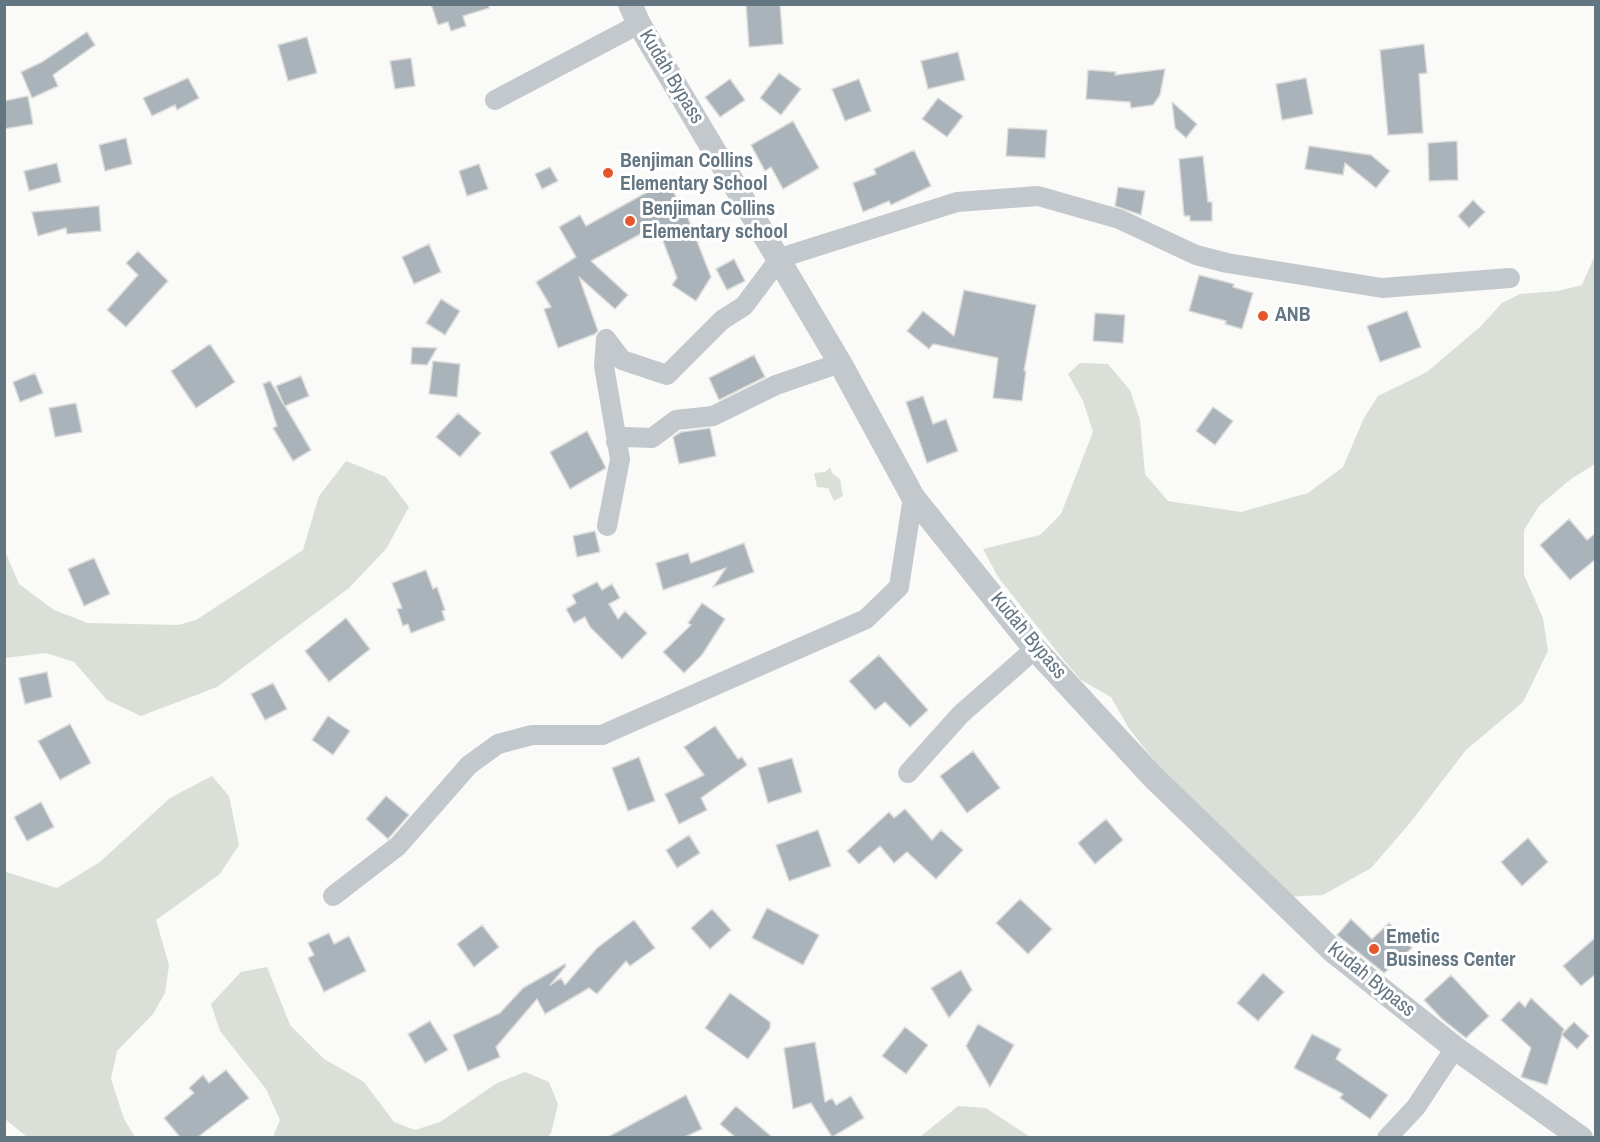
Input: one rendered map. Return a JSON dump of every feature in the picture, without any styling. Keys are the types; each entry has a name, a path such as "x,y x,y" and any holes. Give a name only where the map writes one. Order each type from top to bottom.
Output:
{"street":[{"path":"495,100 635,14"},
{"name":"Kudah Bypass","path":"635,14 780,258 913,497 1035,649 1153,777 1333,951 1455,1048 1581,1137"},
{"path":"607,526 620,459 604,366 606,339 622,360 667,375 722,320 744,306 780,258 957,202 1038,196 1119,219 1196,255 1227,263 1382,288 1510,278"},
{"path":"616,442 625,437 652,438 676,420 713,416 776,385 840,363"},
{"path":"333,896 398,846 469,765 498,744 532,735 602,735 866,620 899,587 913,497"},
{"path":"908,773 968,707 1035,649"},
{"path":"1387,1137 1416,1107 1455,1048"}],"shaded area":[{"path":"1595,255 1595,464 1571,479 1539,506 1524,530 1524,575 1543,618 1548,651 1523,702 1466,750 1410,823 1371,868 1323,895 1285,897 1180,794 1128,727 1111,697 1081,680 998,577 983,549 1040,535 1061,514 1093,432 1083,401 1068,374 1080,363 1108,364 1130,390 1140,420 1145,474 1168,501 1241,512 1308,493 1343,467 1364,418 1378,396 1427,372 1481,326 1502,303 1520,294 1558,291 1582,285"},
{"path":"346,461 386,477 409,507 386,549 349,588 217,687 141,716 107,700 74,662 46,653 5,658 5,551 19,584 54,610 88,623 178,625 196,620 303,550 319,496"},
{"path":"830,467 832,473 840,479 843,496 834,501 828,488 817,487 814,473 825,472"},
{"path":"212,776 229,796 239,845 220,874 156,920 169,965 165,993 153,1014 117,1051 111,1079 124,1119 135,1137 27,1137 5,1119 5,868 6,872 57,888 100,862 170,798"},
{"path":"267,967 290,1025 324,1059 364,1082 394,1122 415,1130 440,1122 497,1083 525,1072 549,1082 558,1104 551,1133 547,1138 273,1137 280,1120 266,1089 220,1031 211,1004 241,972"},
{"path":"958,1106 986,1108 1030,1137 920,1137"}],"building":[{"path":"431,4 489,4 489,8 463,16 466,26 451,31 448,22 438,25"},
{"path":"746,4 780,4 783,44 749,47"},
{"path":"87,32 95,45 53,75 58,86 32,98 21,72 42,62"},
{"path":"307,37 317,73 288,81 278,45"},
{"path":"1424,44 1427,73 1419,74 1423,133 1388,135 1380,50"},
{"path":"958,52 965,80 928,89 921,61"},
{"path":"411,58 415,86 395,89 390,61"},
{"path":"1165,69 1160,95 1153,105 1131,108 1130,102 1086,99 1088,70 1116,72 1115,75"},
{"path":"779,73 801,89 781,115 760,98"},
{"path":"188,78 199,98 177,110 175,105 152,116 143,98"},
{"path":"1306,78 1313,114 1282,120 1276,84"},
{"path":"730,79 745,100 720,117 705,97"},
{"path":"859,79 871,111 845,121 832,89"},
{"path":"28,96 33,124 4,129 4,101"},
{"path":"938,98 963,116 947,137 922,119"},
{"path":"1172,102 1197,124 1186,138 1175,128"},
{"path":"793,121 819,168 783,189 771,167 765,171 751,145"},
{"path":"1008,128 1047,130 1045,158 1006,156"},
{"path":"126,138 132,164 105,171 99,145"},
{"path":"1457,141 1458,180 1429,181 1428,143"},
{"path":"1309,146 1371,155 1390,171 1376,188 1345,163 1343,175 1305,169"},
{"path":"914,150 931,186 891,205 889,201 863,212 853,183 876,174 874,169"},
{"path":"1203,156 1208,202 1212,202 1212,221 1190,221 1190,216 1184,216 1179,159"},
{"path":"57,163 61,182 29,191 24,171"},
{"path":"479,164 488,189 467,196 459,171"},
{"path":"550,167 558,181 542,189 535,174"},
{"path":"667,181 688,218 711,277 696,301 672,285 677,278 657,225 591,261 628,295 615,309 579,277 598,331 558,348 544,309 551,307 536,282 576,257 559,227 580,215 586,226"},
{"path":"1118,187 1145,191 1141,215 1115,206"},
{"path":"1473,200 1485,212 1469,228 1458,216"},
{"path":"99,206 101,231 67,234 66,228 38,236 32,212"},
{"path":"429,244 441,272 414,284 402,257"},
{"path":"138,251 168,281 126,327 107,310 138,275 126,263"},
{"path":"734,259 745,281 727,290 716,269"},
{"path":"1199,275 1234,284 1233,287 1253,293 1242,329 1225,324 1226,321 1189,311"},
{"path":"964,290 1036,305 1024,371 1026,371 1022,401 993,398 998,358 933,344 929,349 907,331 923,311 954,336"},
{"path":"441,299 460,311 445,335 426,323"},
{"path":"1407,311 1421,347 1380,362 1367,326"},
{"path":"1095,313 1125,315 1123,343 1093,341"},
{"path":"210,344 235,382 196,408 171,371"},
{"path":"412,347 437,348 427,365 411,364"},
{"path":"754,355 765,377 719,400 709,378"},
{"path":"433,361 460,364 457,397 429,394"},
{"path":"35,373 43,393 20,402 13,382"},
{"path":"301,376 309,396 285,406 311,450 293,461 273,428 277,426 263,384 270,381 284,405 276,386"},
{"path":"923,396 933,424 946,419 958,451 927,463 906,402"},
{"path":"76,403 82,432 55,437 49,408"},
{"path":"1213,407 1233,421 1215,445 1196,431"},
{"path":"458,413 481,433 460,457 436,437"},
{"path":"710,428 716,456 679,464 673,437 681,432"},
{"path":"587,431 606,468 570,489 550,452"},
{"path":"1569,519 1587,540 1596,533 1596,559 1570,580 1540,545"},
{"path":"595,531 600,552 577,557 573,536"},
{"path":"744,543 754,572 713,587 726,568 663,590 656,563 688,553 691,563"},
{"path":"94,558 110,594 84,606 68,569"},
{"path":"426,570 433,589 437,587 445,610 442,611 445,620 411,633 408,624 403,626 397,609 402,608 392,583"},
{"path":"597,582 602,590 612,584 620,598 609,604 618,619 625,611 647,633 622,659 590,627 585,617 574,623 566,609 576,603 572,595"},
{"path":"702,603 725,619 702,655 684,673 663,652 691,625 688,623"},
{"path":"346,618 370,649 329,682 305,651"},
{"path":"879,655 928,710 910,727 885,702 875,710 849,681"},
{"path":"47,672 52,697 25,704 19,678"},
{"path":"273,683 287,709 265,720 251,694"},
{"path":"328,716 350,731 333,755 312,740"},
{"path":"70,724 91,763 60,780 38,741"},
{"path":"715,726 738,759 742,757 747,765 701,798 707,810 679,824 665,794 704,775 684,747"},
{"path":"973,751 1000,788 967,813 940,776"},
{"path":"639,757 655,801 628,811 612,768"},
{"path":"792,758 802,792 768,803 758,768"},
{"path":"386,796 409,815 388,839 366,819"},
{"path":"41,802 54,827 27,841 14,817"},
{"path":"905,809 932,840 941,830 963,850 936,879 907,852 894,863 880,846 859,864 847,851 889,812 894,818"},
{"path":"1106,819 1123,840 1095,864 1078,843"},
{"path":"818,830 831,866 789,881 776,845"},
{"path":"689,835 700,853 677,868 666,850"},
{"path":"1528,838 1548,862 1522,886 1501,862"},
{"path":"1020,899 1052,929 1028,954 996,923"},
{"path":"767,908 819,935 803,965 752,938"},
{"path":"712,909 731,930 710,949 691,928"},
{"path":"1351,919 1372,939 1389,923 1412,948 1384,973 1337,935"},
{"path":"634,920 655,948 630,966 626,961 597,994 589,988 545,1014 537,999 496,1047 500,1057 468,1071 453,1035 500,1013 523,988 565,964 566,966 550,985 561,978 565,985 597,948"},
{"path":"482,925 499,947 474,967 457,944"},
{"path":"329,933 334,944 349,936 366,971 324,992 308,958 314,955 308,943"},
{"path":"1596,937 1596,974 1581,986 1563,966"},
{"path":"961,970 972,990 949,1018 931,988"},
{"path":"1263,973 1284,992 1258,1021 1237,1003"},
{"path":"1451,975 1489,1016 1466,1038 1442,1019 1424,1000"},
{"path":"730,993 770,1022 770,1028 748,1059 705,1028"},
{"path":"1531,998 1564,1029 1562,1034 1574,1022 1589,1036 1577,1049 1562,1035 1547,1085 1521,1077 1531,1048 1501,1020 1519,1001 1525,1007"},
{"path":"430,1021 448,1050 425,1063 408,1034"},
{"path":"978,1024 1014,1045 990,1087 966,1046"},
{"path":"905,1027 928,1045 906,1074 882,1056"},
{"path":"1312,1034 1341,1049 1336,1059 1388,1095 1370,1119 1340,1098 1343,1094 1294,1068"},
{"path":"815,1042 825,1102 832,1098 836,1105 851,1096 864,1118 832,1137 811,1103 793,1109 784,1048"},
{"path":"226,1070 249,1098 198,1137 180,1137 164,1118 194,1093 189,1088 203,1075 209,1083"},
{"path":"686,1095 702,1129 685,1137 608,1137"},
{"path":"736,1106 772,1137 735,1137 720,1124"}],"place":[{"name":"Benjiman Collins Elementary School","path":"608,173"},
{"name":"Benjiman Collins Elementary school","path":"630,221"},
{"name":"ANB","path":"1263,316"},
{"name":"Emetic Business Center","path":"1374,949"}]}
